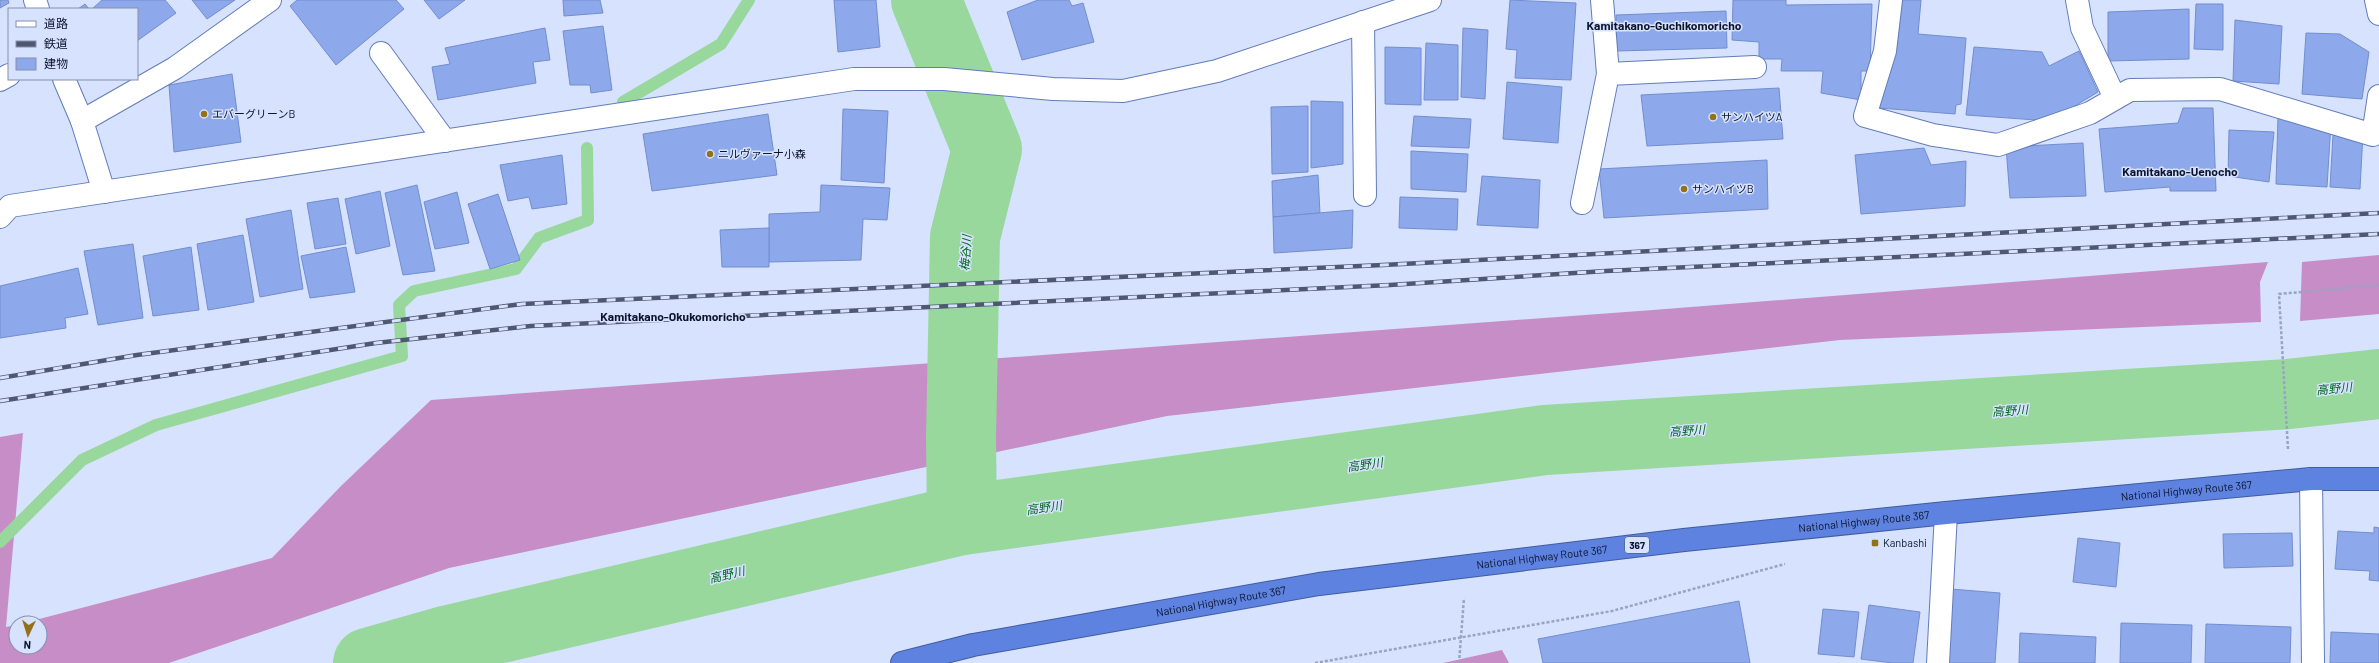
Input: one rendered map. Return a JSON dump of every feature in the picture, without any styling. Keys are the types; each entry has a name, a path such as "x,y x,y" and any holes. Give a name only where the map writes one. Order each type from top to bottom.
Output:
{"highway":[{"name":"National Highway Route 367","path":"902,663 936,659 973,645 1319,584 1684,540 1946,513 2311,479 2379,479"}],"street":[{"path":"82,121 175,68 270,0"},
{"path":"0,217 10,206 854,79 980,81 1053,89 1123,91 1217,71 1430,0"},
{"path":"1582,203 1608,74 1602,0"},
{"path":"1891,0 1885,51 1865,116 1933,135 1998,145 2090,113 2130,90 2220,89 2373,135 2379,96"},
{"path":"2077,0 2082,28 2115,98"},
{"path":"2376,0 2379,14"},
{"path":"1363,22 1365,195"},
{"path":"381,53 445,141"},
{"path":"1608,74 1755,67"},
{"path":"64,80 82,121 104,192"},
{"path":"2311,479 2313,663"},
{"path":"1938,663 1946,513"}],"path":[{"path":"2288,453 2279,294 2379,285"},
{"path":"1315,663 1612,611 1785,564"},
{"path":"1459,663 1466,566"}],"shaded area":[{"path":"2379,255 2379,314 2300,321 2302,262"},
{"path":"2268,262 2260,282 2261,322 1840,340 1167,416 449,568 169,663 0,663 0,437 23,433 6,627 8,627 8,655 48,655 48,617 272,558 340,487 431,400 1653,310"},
{"path":"1502,650 1509,663 1443,663"}],"building":[{"path":"0,0 8,0 9,3 0,8"},
{"path":"102,0 165,0 176,13 138,40 138,8 93,8"},
{"path":"192,0 235,0 207,19"},
{"path":"297,0 396,0 404,9 336,65 290,6"},
{"path":"424,0 465,0 439,19"},
{"path":"563,0 600,0 603,13 564,16"},
{"path":"834,0 876,0 880,47 838,52"},
{"path":"1038,0 1069,0 1072,6 1083,3 1094,42 1022,60 1007,12"},
{"path":"1510,0 1576,3 1571,80 1515,78 1517,50 1506,49"},
{"path":"1733,0 1786,0 1786,5 1872,4 1870,71 1861,71 1861,100 1821,93 1823,71 1781,71 1782,59 1759,59 1759,42 1732,40"},
{"path":"1896,0 1921,0 1918,34 1966,38 1961,104 1956,105 1955,114 1879,108"},
{"path":"85,4 88,8 79,8"},
{"path":"2196,4 2223,4 2223,50 2194,49"},
{"path":"2189,9 2189,59 2108,61 2108,12"},
{"path":"1726,11 1727,48 1617,51 1616,15"},
{"path":"2235,20 2282,26 2279,84 2233,81"},
{"path":"603,26 612,90 591,93 590,85 570,85 563,31"},
{"path":"545,28 550,60 533,62 536,83 438,100 432,67 450,64 445,48"},
{"path":"1463,28 1488,30 1485,99 1461,97"},
{"path":"2306,33 2340,34 2369,52 2362,99 2302,94"},
{"path":"1426,43 1458,45 1458,100 1424,100"},
{"path":"1385,47 1421,48 1421,105 1385,104"},
{"path":"1974,47 2042,52 2049,66 2079,51 2098,92 2050,121 1966,115"},
{"name":"エバーグリーンB","path":"232,74 241,142 174,152 169,85"},
{"path":"1507,82 1562,87 1558,143 1503,139"},
{"name":"サンハイツA","path":"1779,88 1783,139 1647,146 1641,95"},
{"path":"1311,101 1343,102 1343,164 1311,168"},
{"path":"1308,106 1308,172 1272,174 1271,107"},
{"path":"2183,108 2213,108 2216,191 2170,191 2170,187 2105,192 2099,129 2178,123"},
{"path":"843,109 888,111 884,183 841,180"},
{"name":"ニルヴァーナ小森","path":"768,114 777,175 652,191 643,134"},
{"path":"1414,116 1471,119 1469,148 1411,146"},
{"path":"2278,116 2331,123 2327,187 2276,184"},
{"path":"2229,130 2274,132 2269,182 2228,176"},
{"path":"2363,133 2360,189 2330,187 2333,135"},
{"path":"2083,143 2086,196 2010,198 2006,147"},
{"path":"1924,148 1931,165 1966,161 1965,206 1861,214 1855,155"},
{"path":"1411,151 1468,154 1466,192 1411,189"},
{"path":"562,155 567,204 532,209 529,197 508,201 500,165"},
{"name":"サンハイツB","path":"1767,160 1768,209 1604,218 1599,169"},
{"path":"1318,175 1320,213 1273,217 1272,181"},
{"path":"1482,176 1540,180 1538,228 1477,225"},
{"path":"417,185 435,271 403,275 385,193"},
{"path":"821,185 890,188 887,220 863,219 861,260 769,262 769,214 820,212"},
{"path":"380,191 390,246 356,254 345,199"},
{"path":"457,192 469,243 435,249 424,202"},
{"path":"498,194 520,260 490,269 468,204"},
{"path":"1400,197 1458,199 1457,230 1399,228"},
{"path":"338,198 346,244 315,249 307,203"},
{"path":"291,210 303,289 260,297 246,219"},
{"path":"1353,210 1352,248 1274,253 1273,217"},
{"path":"769,228 769,267 722,267 720,230"},
{"path":"243,235 254,302 208,310 197,244"},
{"path":"133,244 143,318 98,325 84,251"},
{"path":"191,247 199,310 153,316 143,256"},
{"path":"346,247 355,292 310,298 301,256"},
{"path":"78,268 88,314 65,318 66,328 0,338 0,286"},
{"path":"2374,527 2379,528 2379,581 2369,580 2370,571 2335,569 2338,531 2374,533"},
{"path":"2292,533 2293,566 2224,568 2223,534"},
{"path":"2078,538 2120,543 2116,587 2073,582"},
{"path":"1951,589 2000,593 1995,663 1946,663"},
{"path":"1739,601 1750,663 1543,663 1538,639"},
{"path":"1869,605 1920,612 1913,663 1892,663 1861,659"},
{"path":"1823,609 1859,612 1854,657 1818,654"},
{"path":"2121,623 2192,625 2191,663 2120,663"},
{"path":"2206,624 2291,627 2290,663 2205,663"},
{"path":"2331,632 2379,634 2379,663 2330,663"},
{"path":"2020,633 2096,637 2095,663 2019,663"}],"waterway":[{"path":"623,102 721,44 749,0"},
{"name":"梅谷川","path":"926,0 987,149 965,237 961,438 962,520"},
{"path":"0,542 82,460 156,425 402,356 399,305 414,291 516,269 539,238 588,220 587,148"},
{"name":"高野川","path":"368,663 449,640 962,520 1545,440 2289,394 2379,384"}],"railway":[{"path":"0,378 137,355 522,304 1383,265 2379,213"},
{"path":"0,401 376,343 531,326 1390,285 1606,271 2379,234"}],"place":[{"name":"エバーグリーンB","path":"204,114"},
{"name":"サンハイツA","path":"1713,117"},
{"name":"ニルヴァーナ小森","path":"710,154"},
{"name":"サンハイツB","path":"1684,189"},
{"name":"Kanbashi","path":"1875,543"}],"district":[{"name":"Kamitakano-Guchikomoricho","path":"1664,26"},
{"name":"Kamitakano-Uenocho","path":"2180,172"},
{"name":"Kamitakano-Okukomoricho","path":"673,317"}]}
